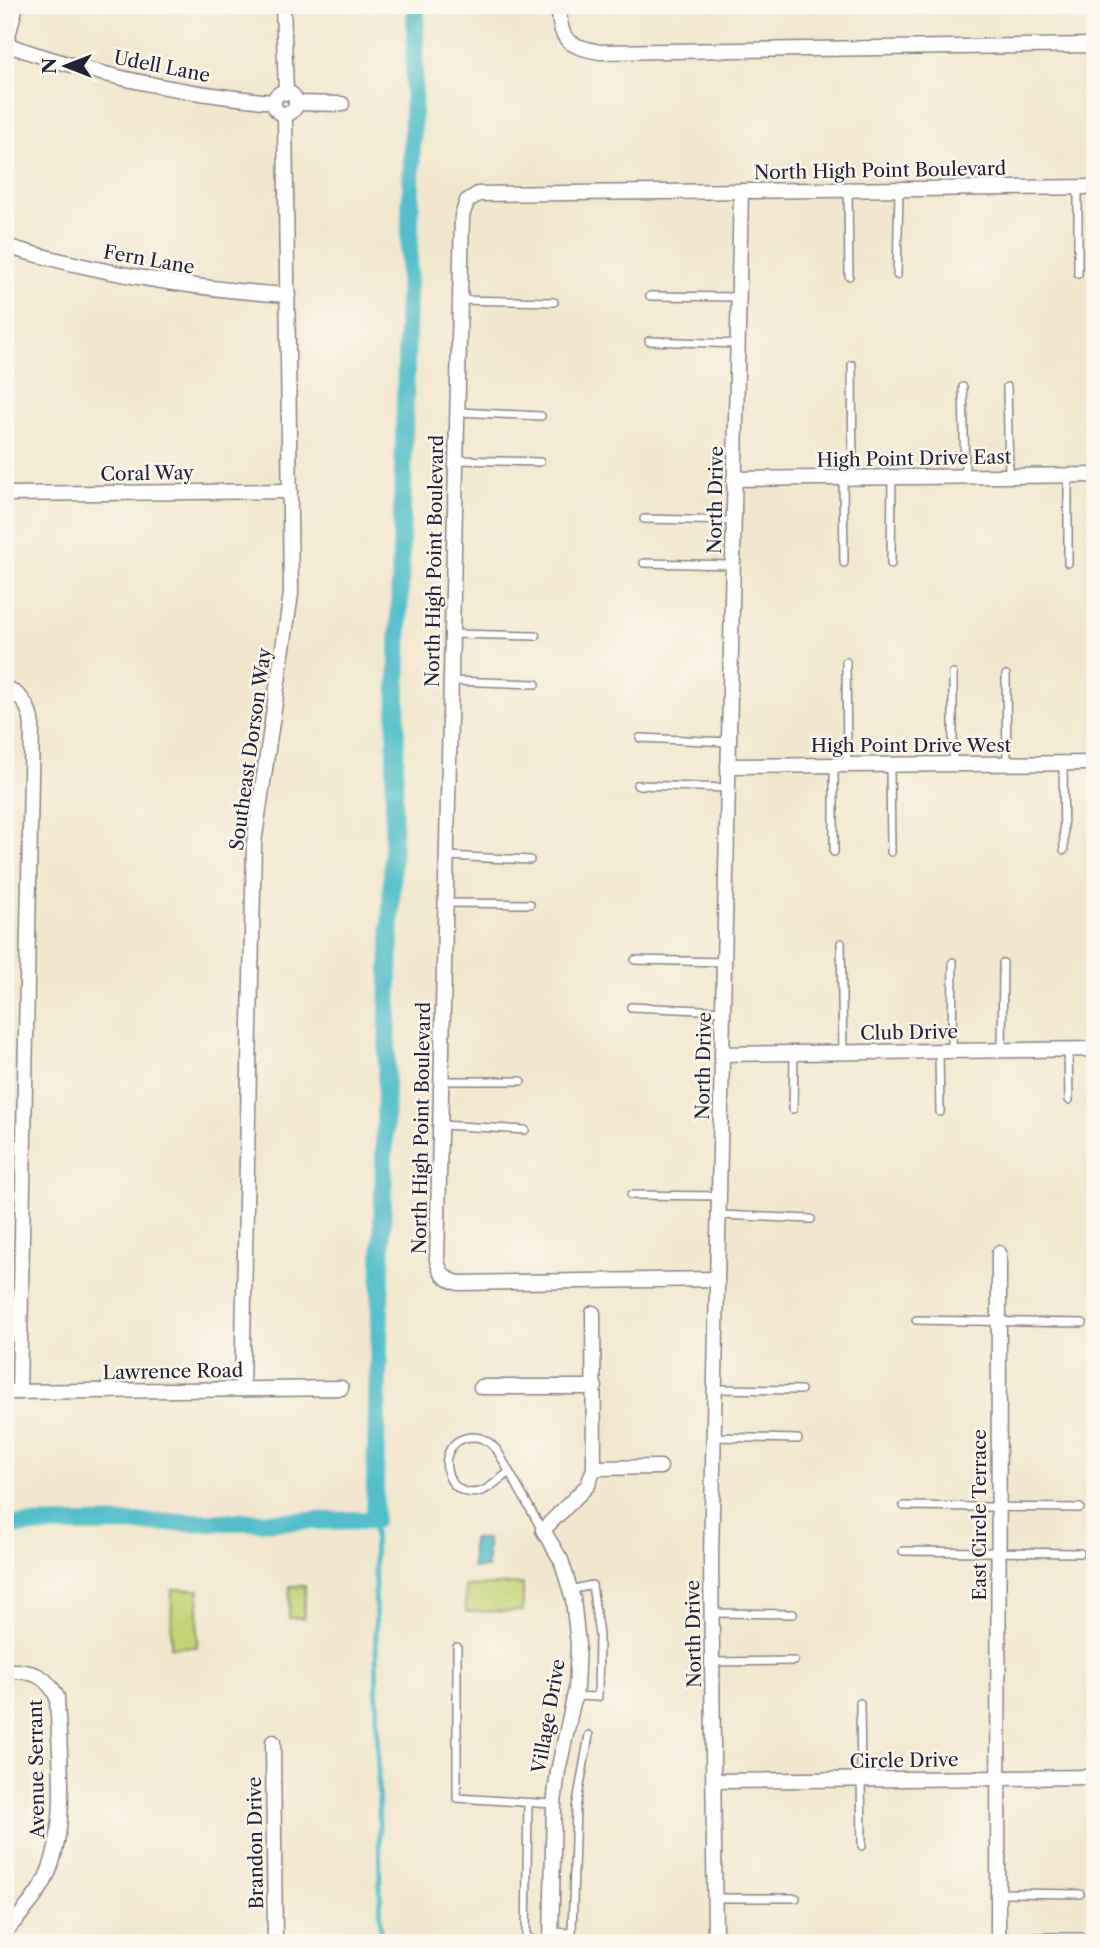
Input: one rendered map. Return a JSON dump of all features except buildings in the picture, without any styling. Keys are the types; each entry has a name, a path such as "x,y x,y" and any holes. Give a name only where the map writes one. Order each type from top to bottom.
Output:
{"street":[{"path":"6,44 16,5"},
{"path":"283,5 286,99"},
{"path":"559,5 561,29 565,38 580,48 600,52 1095,45"},
{"name":"Udell Lane","path":"6,44 108,76 167,89 227,98 342,104"},
{"name":"Southeast Dorson Way","path":"242,1389 254,843 290,607 285,114 276,109 286,99"},
{"name":"North High Point Boulevard","path":"717,1279 459,1283 447,1280 439,1272 437,1260 462,216 467,201 478,194 1095,187"},
{"name":"North Drive","path":"715,1943 712,1662 714,1437 741,191"},
{"name":"Fern Lane","path":"5,246 137,278 189,286 288,295"},
{"name":"High Point Drive East","path":"734,479 1095,475"},
{"name":"Coral Way","path":"5,494 290,491"},
{"path":"5,687 18,694 26,703 33,726 12,1392"},
{"name":"High Point Drive West","path":"729,766 1095,763"},
{"name":"Club Drive","path":"723,1054 1095,1049"},
{"name":"East Circle Terrace","path":"998,1940 999,1253"},
{"path":"543,1530 588,1485 593,1468 593,1313"},
{"path":"481,1387 595,1387"},
{"name":"Lawrence Road","path":"12,1392 341,1388"},
{"path":"593,1468 660,1467"},
{"name":"Village Drive","path":"543,1530 561,1560 570,1591 579,1644 575,1696 558,1771 554,1804 551,1938"},
{"name":"Avenue Serrant","path":"5,1671 34,1672 52,1686 57,1697 59,1829 53,1863 44,1883 5,1932"},
{"name":"Brandon Drive","path":"273,1742 275,1943"},
{"name":"Circle Drive","path":"713,1781 1095,1777"},
{"path":"5,1922 24,1910"}],"lane":[{"path":"1078,187 1078,274"},
{"path":"898,275 899,189"},
{"path":"848,190 849,276"},
{"path":"650,296 739,297"},
{"path":"460,300 554,302"},
{"path":"649,341 738,344"},
{"path":"844,563 852,365"},
{"path":"964,387 965,477"},
{"path":"1007,387 1009,476"},
{"path":"457,412 541,416"},
{"path":"456,460 540,462"},
{"path":"1068,475 1068,563"},
{"path":"891,564 892,477"},
{"path":"645,519 734,521"},
{"path":"644,563 733,565"},
{"path":"452,634 536,636"},
{"path":"834,852 846,662"},
{"path":"953,674 953,764"},
{"path":"1006,675 1007,764"},
{"path":"450,681 536,684"},
{"path":"640,738 729,742"},
{"path":"1063,763 1064,850"},
{"path":"890,765 891,852"},
{"path":"637,785 728,788"},
{"path":"446,856 530,860"},
{"path":"445,903 530,904"},
{"path":"841,943 843,1052"},
{"path":"635,960 725,962"},
{"path":"940,1112 953,962"},
{"path":"1002,1050 1003,963"},
{"path":"631,1007 724,1011"},
{"path":"1068,1049 1069,1100"},
{"path":"793,1109 794,1053"},
{"path":"441,1082 521,1081"},
{"path":"440,1125 525,1129"},
{"path":"631,1195 719,1196"},
{"path":"719,1215 811,1219"},
{"path":"916,1320 1083,1323"},
{"path":"715,1389 802,1390"},
{"path":"509,1472 484,1490 468,1492 454,1485 449,1478 446,1471 447,1455 451,1448 463,1439 478,1437 492,1444 509,1472 543,1530"},
{"path":"714,1437 798,1439"},
{"path":"904,1506 1080,1508"},
{"path":"903,1551 1080,1553"},
{"path":"570,1591 592,1585 599,1635 598,1698 575,1696"},
{"path":"712,1614 793,1614"},
{"path":"457,1647 457,1798 554,1804"},
{"path":"712,1662 794,1661"},
{"path":"860,1703 862,1846"},
{"path":"551,1938 572,1933 576,1808 589,1735"},
{"path":"527,1802 526,1936 538,1943"},
{"path":"998,1893 1080,1894"},
{"path":"714,1898 796,1898"},
{"path":"998,1940 1081,1937"}],"green space":[{"path":"523,1584 523,1611 466,1612 465,1586"},
{"path":"290,1586 305,1586 304,1618 289,1618"},
{"path":"172,1589 199,1590 197,1647 171,1647"}],"water":[{"path":"472,1539 487,1539 487,1568 472,1568"}],"waterway":[{"path":"5,1525 374,1520 416,5"},
{"path":"374,1520 381,1943"}]}
